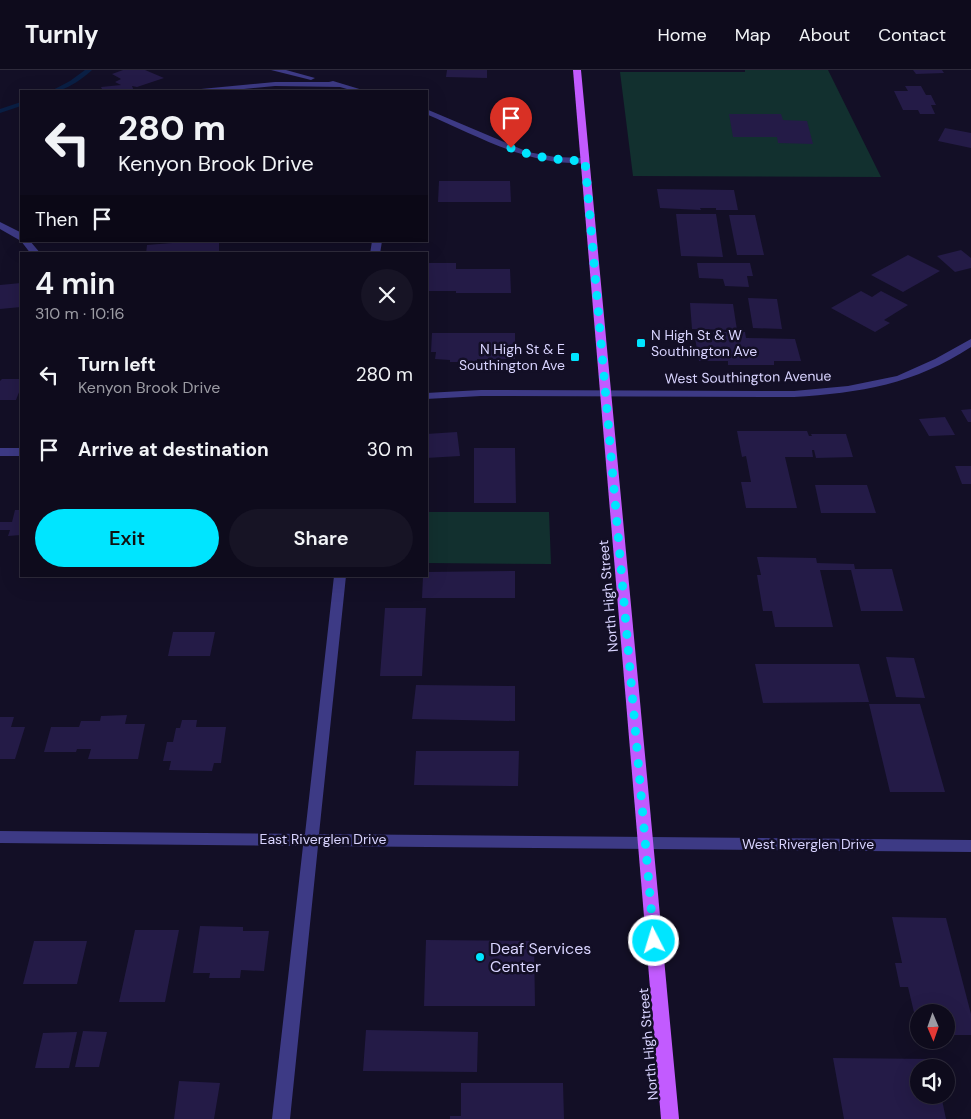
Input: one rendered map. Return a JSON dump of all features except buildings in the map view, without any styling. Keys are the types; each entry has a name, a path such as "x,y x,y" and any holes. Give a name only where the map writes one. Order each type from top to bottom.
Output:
{"main road":[{"name":"North High Street","path":"576,70 670,1119"}],"street":[{"path":"276,70 358,90"},
{"path":"212,90 275,84 341,85"},
{"path":"428,112 526,154 555,160 585,161"},
{"path":"2,226 20,237"},
{"path":"26,242 34,252"},
{"name":"West Southington Avenue","path":"428,396 481,393 794,394 843,391 899,378 933,365 971,342"},
{"path":"0,452 20,452"},
{"path":"281,1119 340,577"},
{"name":"East Riverglen Drive","path":"0,837 645,843"},
{"name":"West Riverglen Drive","path":"645,843 971,846"}],"green space":[{"path":"745,70 828,70 881,177 633,176 620,72 745,72"},
{"path":"428,512 549,512 551,564 428,563"}],"waterway":[{"path":"56,90 89,70"},
{"path":"0,111 20,104"}],"place":[{"name":"N High St & W Southington Ave","path":"641,343"},
{"name":"N High St & E Southington Ave","path":"575,357"},
{"name":"Deaf Services Center","path":"480,957"}],"route":[{"path":"511,148 526,154 555,160 585,161 654,941"}]}
